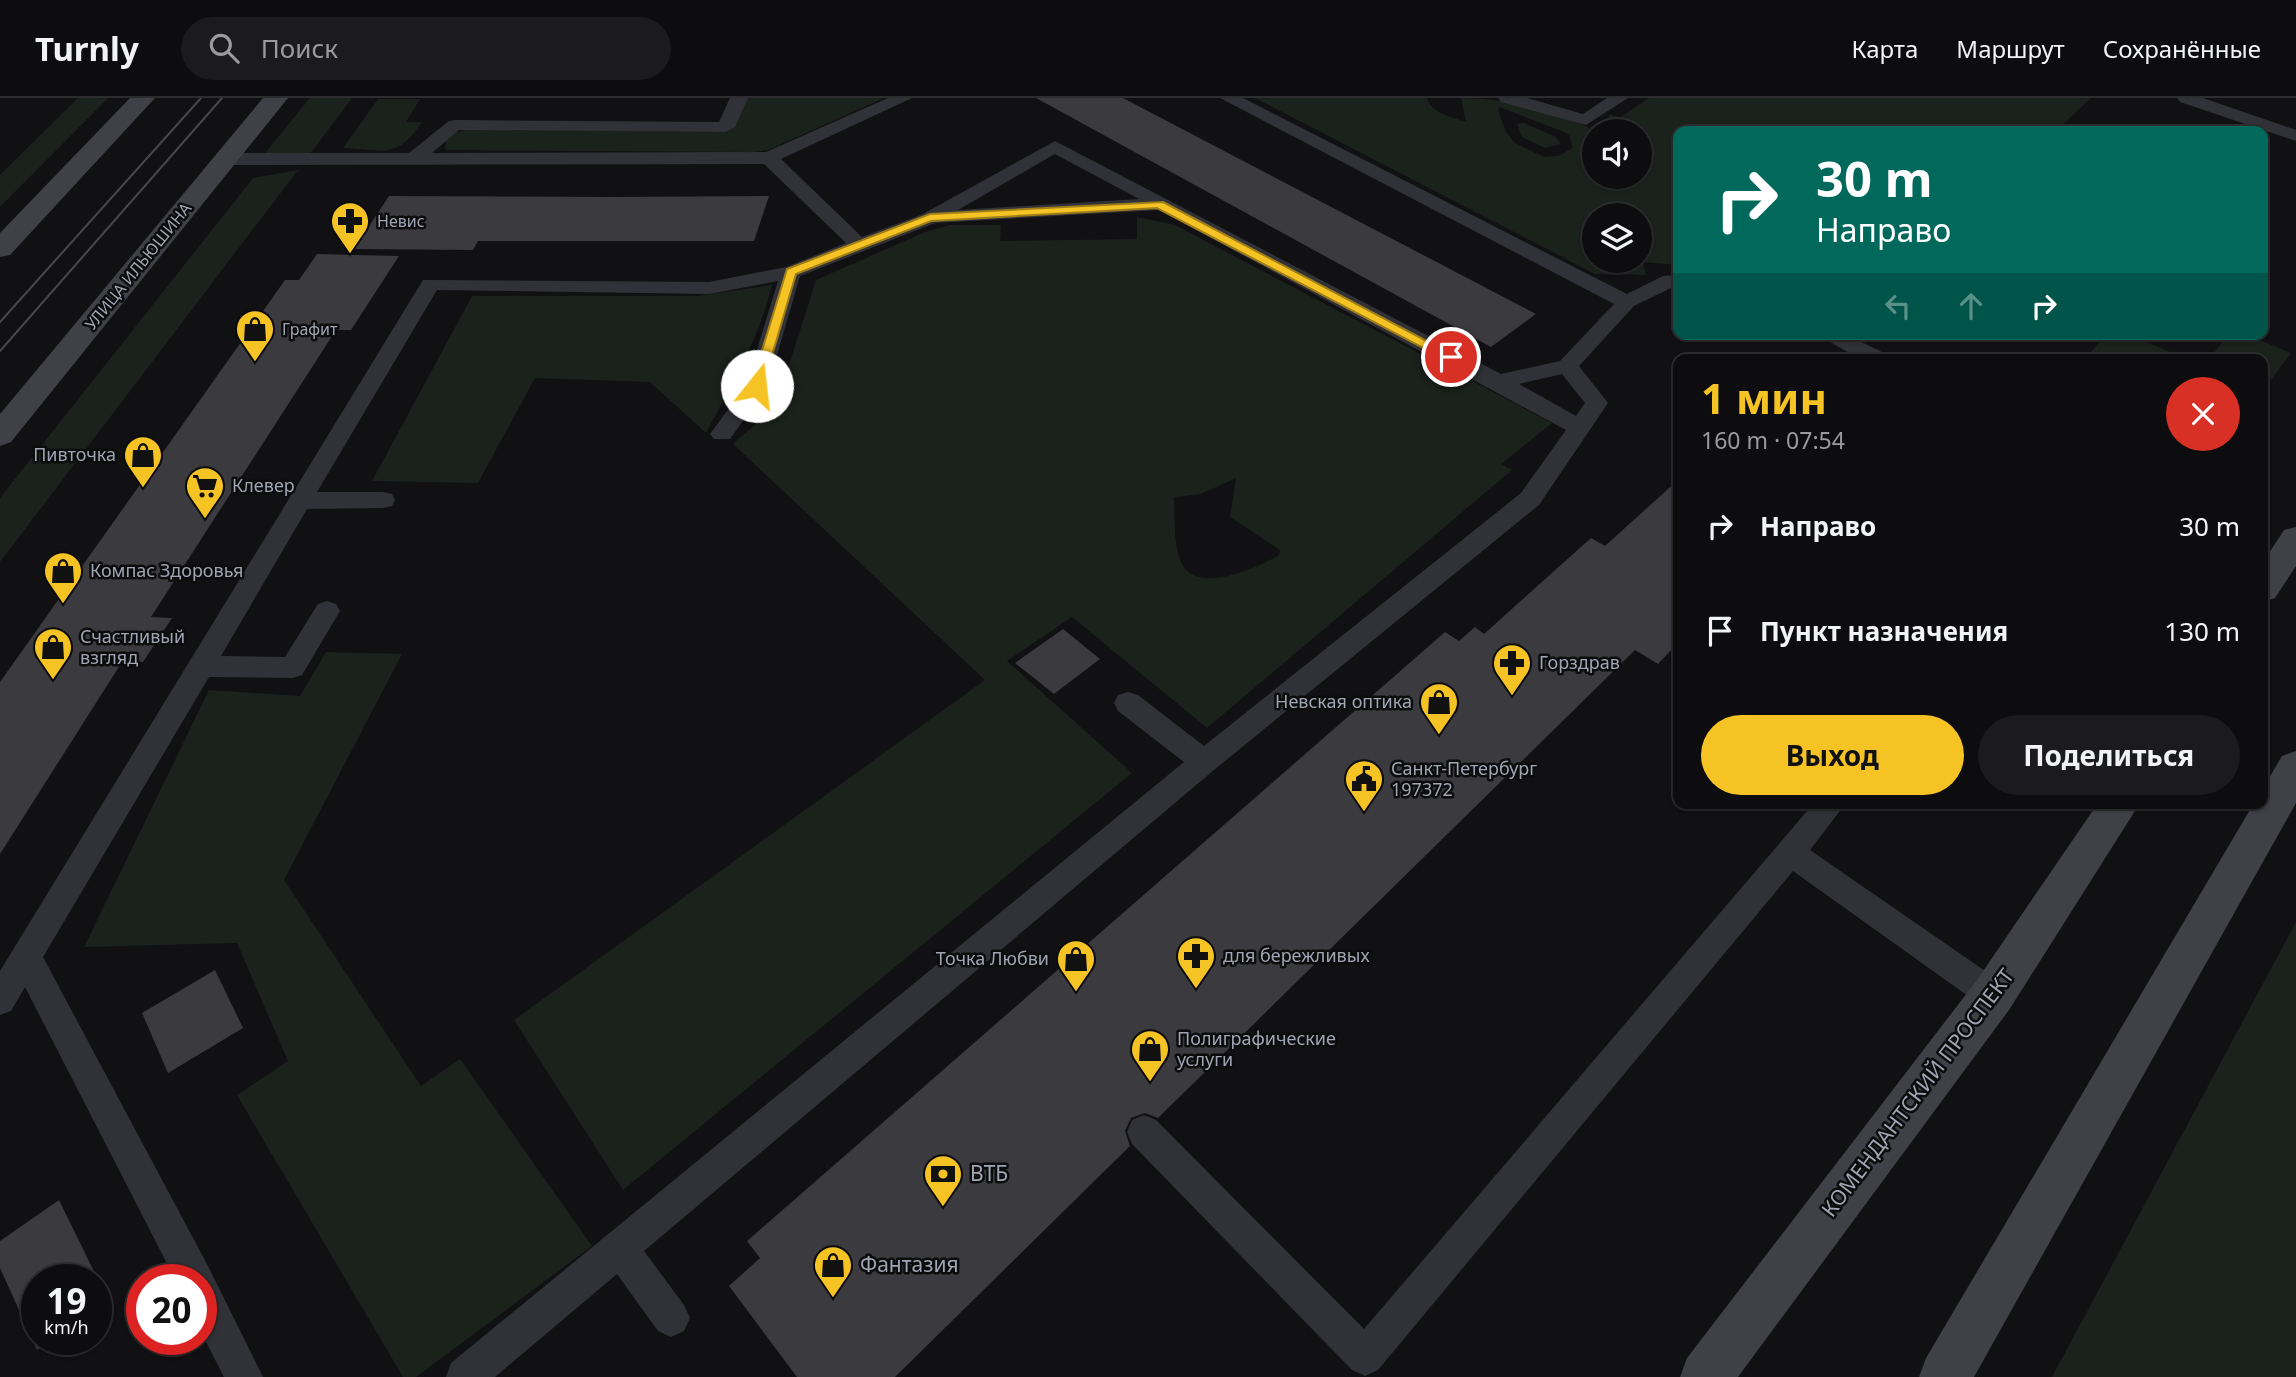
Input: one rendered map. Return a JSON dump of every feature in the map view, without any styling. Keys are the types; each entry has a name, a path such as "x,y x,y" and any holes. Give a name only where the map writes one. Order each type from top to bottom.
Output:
{"main road":[{"path":"0,249 143,98"},
{"name":"УЛИЦА ИЛЬЮШИНА","path":"0,435 276,98"},
{"path":"2268,581 2296,539"},
{"path":"1945,1377 2296,767"},
{"name":"КОМЕНДАНТСКИЙ ПРОСПЕКТ","path":"1706,1377 1993,995 2116,809"}],"lane":[{"path":"413,159 455,125 726,127 739,98"},
{"path":"225,159 769,158 902,98"},
{"path":"1229,98 1627,302"},
{"path":"1507,98 1586,120 1619,98"},
{"path":"2186,98 2267,126"},
{"path":"2268,126 2296,136"},
{"path":"0,1000 430,284 709,288 791,272 930,218 1055,147 1580,428"},
{"path":"769,158 859,245"},
{"path":"930,218 1159,204"},
{"path":"722,434 757,386 791,272"},
{"path":"1498,382 1567,366 1627,302 1673,280"},
{"path":"1839,340 1868,354"},
{"path":"465,1377 1205,762 1530,499 1597,403 1567,366"},
{"path":"301,501 383,500"},
{"path":"201,666 293,668 327,611"},
{"path":"1128,703 1205,762"},
{"path":"1144,1132 1365,1357 1827,809"},
{"path":"1791,853 1993,995"},
{"path":"26,957 187,1264"},
{"path":"619,1247 671,1318"},
{"path":"217,1324 244,1377"}],"shaded area":[{"path":"78,98 108,98 0,207 0,175"},
{"path":"310,98 352,98 310,154 264,154"},
{"path":"745,98 884,98 768,150 755,152 445,150 446,141 454,133 465,130 724,132"},
{"path":"1255,98 1427,98 1437,111 1466,122 1461,98 1513,103 1582,125 1582,189 1652,189 1652,119 1607,119 1610,114 1619,118 1649,98 2091,98 2061,126 1673,126 1673,265 1652,263 1652,203 1582,203 1582,267","holes":["1500,107 1569,135 1573,148 1558,156 1544,157 1515,143 1506,132 1498,110"]},
{"path":"378,99 420,99 406,122 422,122 405,142 388,150 343,148"},
{"path":"1524,123 1556,137 1561,144 1545,148 1522,137 1517,124"},
{"path":"298,170 0,562 0,498 253,178"},
{"path":"1137,217 1175,225 1552,423 1501,464 1512,470 1207,728 1072,617 1007,661 1132,773 623,1190 514,1020 985,680 733,444 776,406 816,280 925,232 950,225 1001,225 1000,241 1137,239","holes":["1236,478 1230,517 1280,550 1279,555 1227,576 1199,577 1188,572 1181,562 1177,547 1174,497 1201,494"]},
{"path":"1593,273 1646,273 1646,275"},
{"path":"772,285 752,343 706,433 650,382 535,378 478,483 372,481 472,296 697,296"},
{"path":"2102,340 2142,340 2170,352 2168,354 2090,353"},
{"path":"2224,340 2260,340 2291,353 2271,380 2268,378 2268,354 2213,354"},
{"path":"326,652 402,654 284,880 421,1086 460,1059 592,1246 416,1377 403,1377 237,1095 288,1061 237,943 84,947 209,690 300,696"},
{"path":"2296,922 2296,1377 2052,1377"}],"building":[{"path":"1036,98 1123,98 1536,314 1491,347"},
{"path":"389,196 769,196 754,241 478,241 473,250 354,249"},
{"path":"317,254 399,256 351,330 336,330 151,617 172,618 143,662 122,662 0,854 0,682 285,280 299,280"},
{"path":"1673,485 1673,648 1658,664 1635,650 1158,1118 1145,1113 1131,1118 1125,1131 1130,1146 895,1377 797,1377 729,1286 760,1258 747,1241 1445,632 1459,641 1475,627 1484,634 1591,538 1605,546"},
{"path":"1063,629 1100,659 1054,694 1015,663"},
{"path":"215,970 243,1028 168,1073 142,1013"},
{"path":"59,1200 90,1264 21,1264 21,1315 0,1268 0,1241"}],"tram line":[{"path":"0,322 201,98"},
{"path":"0,351 222,98"}],"place":[{"name":"Невис","path":"350,255"},
{"name":"Графит","path":"255,363"},
{"name":"Пивточка","path":"143,489"},
{"name":"Клевер","path":"205,520"},
{"name":"Компас Здоровья","path":"63,605"},
{"name":"Счастливый взгляд","path":"53,681"},
{"name":"Горздрав","path":"1512,697"},
{"name":"Невская оптика","path":"1439,736"},
{"name":"Санкт-Петербург 197372","path":"1364,813"},
{"name":"для бережливых","path":"1196,990"},
{"name":"Точка Любви","path":"1076,993"},
{"name":"Полиграфические услуги","path":"1150,1083"},
{"name":"ВТБ","path":"943,1208"},
{"name":"Фантазия","path":"833,1299"}],"route":[{"path":"757,386 791,272 930,218 1159,204 1451,357"}]}
